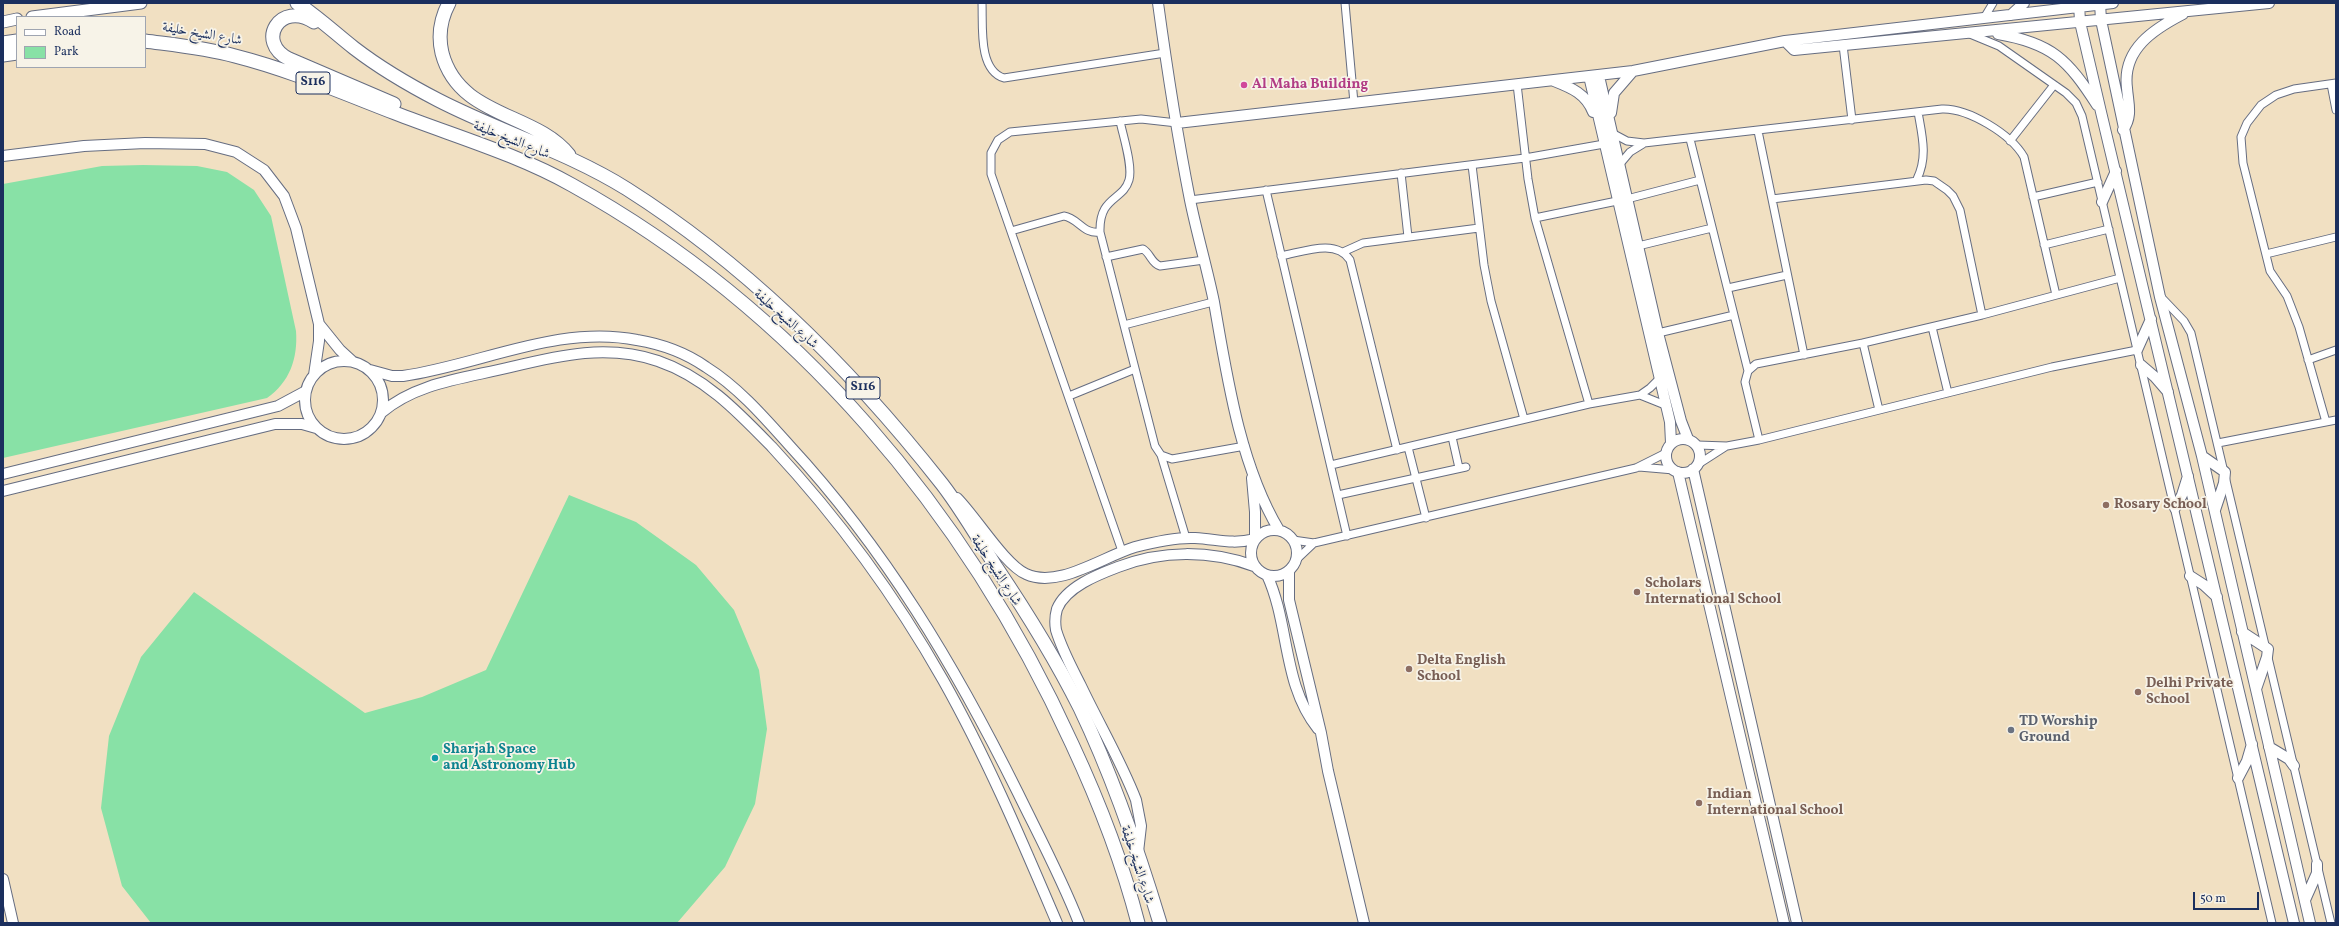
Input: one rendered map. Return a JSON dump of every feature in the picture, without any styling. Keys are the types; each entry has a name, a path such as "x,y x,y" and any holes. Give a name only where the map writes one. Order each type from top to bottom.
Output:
{"highway":[{"name":"شارع الشيخ خليفة","path":"298,3 354,48 396,76 439,101 572,159 608,177 647,202 719,257 779,306 873,399 944,486 1042,636 1064,676 1110,777 1138,852 1160,923"},
{"path":"449,3 442,22 441,48 450,73 458,84 480,101 554,141 572,159"},
{"path":"354,48 338,40 304,16 296,15 282,19 277,24 272,37 277,51 282,56 462,133 475,144"},
{"path":"3,43 16,41"},
{"name":"شارع الشيخ خليفة","path":"146,41 197,48 249,60 530,165 568,182 627,217 684,256 739,299 798,352 873,430 922,493 969,558 1010,623 1046,687 1102,814 1129,889 1138,923"},
{"path":"3,55 16,53"}],"main road":[{"path":"40,16 141,3"},
{"path":"3,22 16,19"}],"street":[{"path":"982,3 986,62 993,72 1004,78 1165,53"},
{"path":"1158,3 1190,200 1224,359 1250,463 1268,510 1280,530 1293,540 1314,543 1426,518 1637,467 1666,453"},
{"path":"1345,3 1354,103"},
{"path":"1984,18 1994,3"},
{"path":"2011,15 2024,3"},
{"path":"1122,551 990,167 991,153 998,140 1004,136 1017,130 1120,121 1150,119 1177,124 1594,76 1633,71 1785,41 2011,15 2080,5 2113,3"},
{"path":"1785,41 1794,50 2269,3"},
{"path":"2100,4 2101,20 2123,130 2160,297 2202,456 2310,923"},
{"path":"2080,5 2080,22 2170,395 2294,923"},
{"path":"2123,130 2130,115 2127,76 2136,49 2155,29 2189,11"},
{"path":"1984,31 2019,37 2054,53 2078,76 2101,112"},
{"path":"1966,33 1999,46 2071,97 2079,109 2098,182 2272,923"},
{"path":"1843,45 1852,120"},
{"path":"1606,137 1612,99 1617,88 1633,71"},
{"path":"1594,76 1606,137 1622,200 1659,379 1671,429 1671,443 1666,453 1666,460 1676,471 1784,923"},
{"path":"1552,80 1574,89 1584,97 1591,107 1597,126 1606,137 1620,165 1622,200 1638,246 1658,333 1681,421 1688,439"},
{"path":"1517,84 1525,158 1535,218 1588,404"},
{"path":"2326,422 2287,296 2270,271 2243,163 2241,137 2247,123 2260,105 2285,91 2333,84 2336,110"},
{"path":"2010,141 2054,85"},
{"path":"1190,200 1525,158 1606,137 1644,143 1950,109 1967,112 2010,141 2024,157 2056,295"},
{"path":"1917,179 1922,166 1924,153 1918,112"},
{"path":"1120,121 1130,175 1126,186 1111,200 1103,211 1100,232 1154,446 1161,455 1186,538"},
{"path":"1758,131 1804,355"},
{"path":"1690,139 1748,371"},
{"path":"3,156 84,146 144,143 205,144 236,152 264,170 284,196 293,217 318,324 319,341 314,375 306,391 306,411 316,428"},
{"path":"1620,165 1630,152 1644,143"},
{"path":"1472,165 1484,265 1495,318 1524,420"},
{"path":"2102,202 2116,171"},
{"path":"1401,174 1408,237"},
{"path":"1772,199 1917,179 1941,185 1953,196 1957,203 1982,316"},
{"path":"1535,218 1622,200 1700,180"},
{"path":"2033,197 2098,182"},
{"path":"1266,190 1347,536"},
{"path":"1011,231 1064,216 1071,218 1089,231 1100,232"},
{"path":"1344,252 1358,244 1480,228"},
{"path":"1638,246 1712,228"},
{"path":"2044,245 2109,229"},
{"path":"2266,254 2336,237"},
{"path":"1281,256 1329,247 1344,252 1351,265 1397,450"},
{"path":"1106,257 1143,249 1154,263 1160,266 1204,260"},
{"path":"1728,288 1787,275"},
{"path":"1759,440 1746,388 1746,376 1748,371 1756,364 1863,343 1982,316 2120,278"},
{"path":"2160,297 2184,321 2191,333 2268,649 2331,923"},
{"path":"1124,325 1213,302"},
{"path":"1658,333 1734,316"},
{"path":"2137,350 2151,319"},
{"path":"318,324 336,346 352,361 381,374 403,376 549,342 591,336 614,336 638,340 678,352 705,366 725,380 770,424 819,477 924,620 956,672 992,741 1080,923"},
{"path":"1932,327 1948,393"},
{"path":"1863,343 1879,410"},
{"path":"1671,443 1682,438 1688,439 1697,445 1727,446 1759,440 2052,367 2137,350"},
{"path":"2308,360 2336,350"},
{"path":"3,491 276,424 302,424 316,428 330,437 347,440 368,432 381,413 393,403 419,389 546,359 594,351 615,352 658,361 697,379 716,393 759,434 807,487 843,532 912,629 943,680 979,749 1057,923"},
{"path":"314,375 325,366 338,361 352,361"},
{"path":"2141,365 2155,377 2170,395"},
{"path":"1069,396 1135,369"},
{"path":"370,370 378,379 382,390 384,402 381,413"},
{"path":"1331,465 1588,404 1640,395 1659,379"},
{"path":"3,474 278,406 306,391"},
{"path":"1640,395 1665,405"},
{"path":"2218,444 2336,420"},
{"path":"1338,495 1462,467 1452,437"},
{"path":"1697,445 1700,455 1695,467 1797,923"},
{"path":"1161,455 1178,458 1245,446"},
{"path":"1637,467 1683,473 1727,446"},
{"path":"1408,447 1426,518"},
{"path":"2202,456 2225,472"},
{"path":"1250,463 1256,512 1254,539 1250,555 1254,566"},
{"path":"2214,511 2224,483 2225,472"},
{"path":"2175,508 2182,495 2188,474"},
{"path":"944,486 976,518 1012,564 1033,577 1057,578 1122,551 1147,544 1186,538 1230,543 1254,539 1263,532 1280,530"},
{"path":"1293,540 1297,550 1295,561"},
{"path":"1138,852 1141,826 1136,800 1066,654 1055,625 1058,608 1068,595 1089,581 1124,565 1146,559 1169,555 1199,554 1227,557 1254,566 1267,575 1279,576 1289,570 1295,561 1314,543"},
{"path":"1289,570 1289,600 1364,923"},
{"path":"1267,575 1277,601 1285,647 1295,683 1304,707 1321,733"},
{"path":"2190,576 2204,585 2217,598"},
{"path":"2242,632 2268,649"},
{"path":"2256,691 2267,657 2268,649"},
{"path":"2238,778 2247,761 2252,742"},
{"path":"2269,747 2289,759 2294,766"},
{"path":"2305,902 2316,873 2317,864"},
{"path":"3,879 13,923"}],"green space":[{"path":"102,166 197,166 227,172 254,190 271,216 296,331 296,351 291,369 282,385 267,398 3,458 3,184"},
{"path":"569,495 636,522 696,565 734,610 759,670 767,729 755,804 725,867 677,923 151,923 122,886 101,808 109,736 141,657 194,592 365,713 422,697 486,670"}],"place":[{"name":"Al Maha Building","path":"1244,85"},
{"name":"Rosary School","path":"2106,505"},
{"name":"Scholars International School","path":"1637,592"},
{"name":"Delta English School","path":"1409,669"},
{"name":"Delhi Private School","path":"2138,692"},
{"name":"TD Worship Ground","path":"2011,730"},
{"name":"Sharjah Space and Astronomy Hub","path":"435,758"},
{"name":"Indian International School","path":"1699,803"}]}
